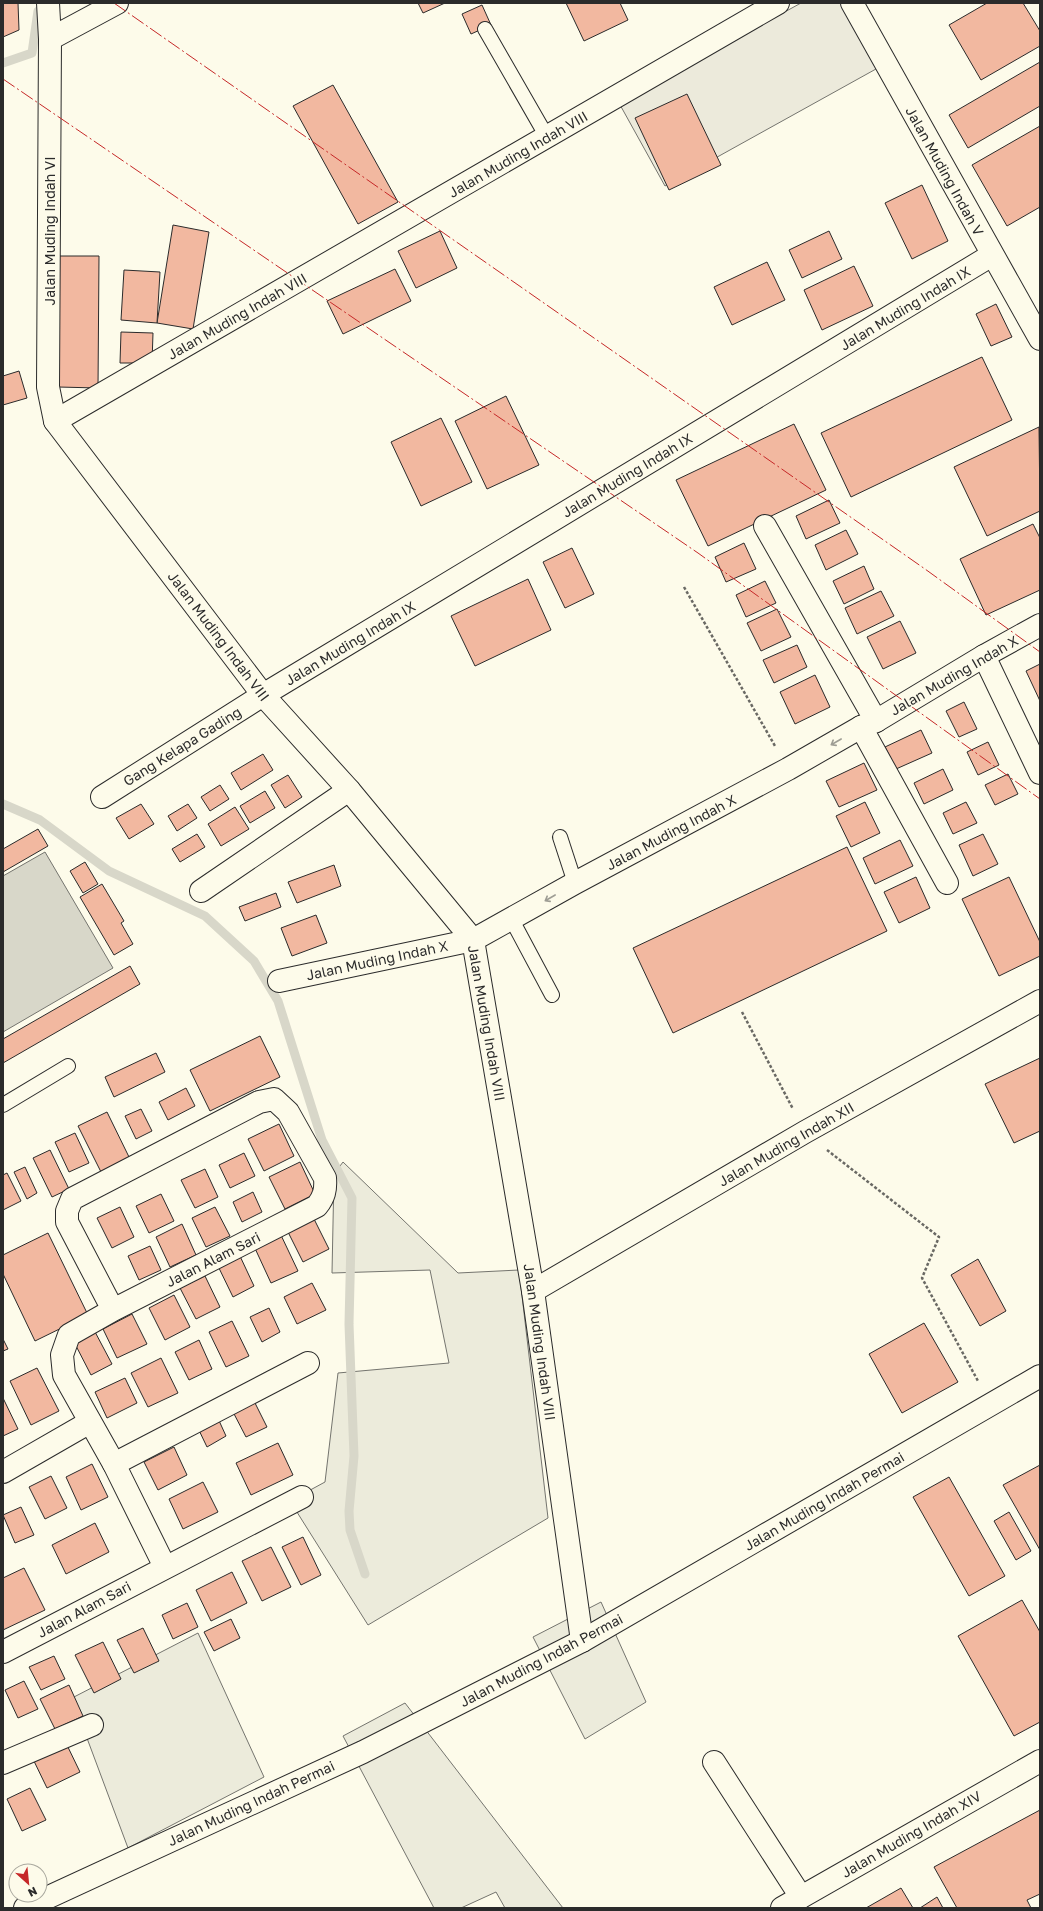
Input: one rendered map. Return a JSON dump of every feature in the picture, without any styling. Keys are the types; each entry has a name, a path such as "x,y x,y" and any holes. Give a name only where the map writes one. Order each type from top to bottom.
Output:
{"street":[{"name":"Jalan Muding Indah VI","path":"48,3 50,39 48,387 55,421"},
{"path":"50,39 117,3"},
{"name":"Jalan Muding Indah VIII","path":"582,1641 533,1291 473,940 348,790 263,696 55,421 778,3"},
{"name":"Jalan Muding Indah V","path":"852,3 1040,339"},
{"name":"Jalan Muding Indah IX","path":"263,696 992,255"},
{"path":"765,526 869,724 947,883"},
{"name":"Jalan Muding Indah X","path":"279,981 473,940 788,769 869,724 984,656 1040,626"},
{"path":"984,656 1040,773"},
{"name":"Gang Kelapa Gading","path":"102,796 263,696"},
{"path":"200,891 348,790"},
{"name":"Jalan Muding Indah XII","path":"533,1291 805,1132 1040,1001"},
{"name":"Jalan Alam Sari","path":"113,1310 67,1222 67,1211 72,1199 259,1102 274,1099 288,1112 325,1178 326,1189 317,1206 113,1310 69,1335 64,1347 62,1361 64,1375 114,1464 165,1567"},
{"path":"114,1464 308,1364"},
{"name":"Jalan Muding Indah Permai","path":"24,1908 363,1752 582,1641 1040,1376"},
{"path":"3,1472 90,1422"},
{"name":"Jalan Alam Sari","path":"3,1652 302,1497"},
{"path":"3,1763 92,1725"},
{"name":"Jalan Muding Indah XIV","path":"782,1908 1040,1760"},
{"path":"714,1762 801,1897"}],"lane":[{"path":"485,29 547,137"},
{"path":"560,837 576,883"},
{"path":"512,920 552,995"},
{"path":"3,1105 68,1066"}],"path":[{"path":"684,587 788,769"},
{"path":"742,1012 805,1132 939,1237 922,1278 990,1404"}],"shaded area":[{"path":"801,3 857,3 894,59 665,186 619,103"},
{"path":"45,852 113,968 3,1032 3,876"},
{"path":"343,1162 458,1273 519,1270 548,1518 368,1625 290,1501 325,1482 338,1373 449,1363 430,1270 332,1273 334,1174"},
{"path":"601,1602 646,1702 585,1739 533,1637"},
{"path":"198,1633 264,1777 128,1848 72,1698"},
{"path":"405,1703 563,1908 505,1908 496,1892 461,1908 434,1908 343,1736"}],"building":[{"path":"3,3 18,3 19,30 3,37"},
{"path":"418,3 445,3 423,13"},
{"path":"566,3 620,3 628,20 584,41"},
{"path":"987,3 1023,3 1040,31 1040,46 981,80 949,25"},
{"path":"482,5 491,25 471,34 462,14"},
{"path":"1040,62 1040,106 968,148 949,115"},
{"path":"333,85 398,202 358,224 293,106"},
{"path":"687,94 721,165 669,190 635,118"},
{"path":"1040,126 1040,207 1007,226 972,165"},
{"path":"922,185 948,241 912,259 885,203"},
{"path":"173,225 209,232 193,329 157,323"},
{"path":"440,231 457,268 416,288 398,251"},
{"path":"829,231 842,259 802,278 789,250"},
{"path":"59,256 99,256 98,388 58,387"},
{"path":"767,262 785,300 732,325 714,287"},
{"path":"854,266 873,306 822,330 804,290"},
{"path":"395,269 411,301 343,334 327,301"},
{"path":"124,270 160,272 157,323 121,320"},
{"path":"996,304 1012,337 991,346 976,314"},
{"path":"121,332 153,333 152,363 120,363"},
{"path":"982,357 1012,420 851,497 821,433"},
{"path":"19,371 27,398 3,405 3,376"},
{"path":"506,396 539,465 487,489 455,421"},
{"path":"441,418 472,482 421,506 391,442"},
{"path":"794,424 826,490 708,546 676,480"},
{"path":"1039,427 1040,511 987,536 954,467"},
{"path":"829,500 840,523 806,539 796,516"},
{"path":"1033,524 1040,538 1040,590 986,615 960,559"},
{"path":"846,530 858,554 826,570 815,545"},
{"path":"744,543 756,569 726,582 715,557"},
{"path":"572,548 594,594 565,608 543,562"},
{"path":"864,566 874,589 844,604 833,581"},
{"path":"528,579 551,630 475,666 451,616"},
{"path":"765,581 776,603 746,617 736,595"},
{"path":"881,591 894,616 857,634 845,608"},
{"path":"777,609 791,637 761,651 747,623"},
{"path":"900,621 916,653 883,669 867,637"},
{"path":"797,645 807,667 774,683 763,660"},
{"path":"1040,664 1040,701 1026,671"},
{"path":"815,675 830,707 795,724 780,692"},
{"path":"964,702 977,729 959,737 946,711"},
{"path":"921,730 932,753 896,769 885,747"},
{"path":"988,742 999,765 978,775 967,752"},
{"path":"263,754 273,770 241,790 231,773"},
{"path":"864,763 877,790 839,807 826,781"},
{"path":"943,769 953,790 924,804 914,783"},
{"path":"1008,774 1018,794 995,805 985,785"},
{"path":"288,775 302,797 285,808 271,785"},
{"path":"220,785 229,799 210,811 201,797"},
{"path":"265,791 275,808 250,823 240,806"},
{"path":"865,802 880,833 851,847 836,816"},
{"path":"966,802 977,823 953,834 943,813"},
{"path":"141,804 154,824 129,839 116,818"},
{"path":"188,804 197,818 177,831 168,816"},
{"path":"235,807 249,829 221,846 208,824"},
{"path":"38,829 48,846 3,872 3,849"},
{"path":"197,834 205,847 180,862 172,849"},
{"path":"983,834 998,864 973,876 959,845"},
{"path":"900,840 913,866 875,884 863,858"},
{"path":"847,847 887,931 673,1033 633,948"},
{"path":"85,862 98,884 83,893 70,871"},
{"path":"334,865 341,886 297,903 288,882"},
{"path":"916,877 930,908 899,923 884,892"},
{"path":"1009,877 1040,942 1040,956 999,976 962,899"},
{"path":"102,884 124,921 121,923 133,944 114,955 80,897"},
{"path":"276,893 281,907 245,921 239,907"},
{"path":"316,915 327,943 292,956 281,928"},
{"path":"130,966 140,984 3,1063 3,1039"},
{"path":"260,1036 280,1077 210,1111 190,1070"},
{"path":"156,1053 165,1072 114,1097 105,1077"},
{"path":"1040,1058 1040,1131 1014,1143 985,1084"},
{"path":"186,1088 195,1106 168,1120 159,1102"},
{"path":"141,1109 152,1131 136,1139 125,1116"},
{"path":"107,1112 130,1159 102,1174 78,1126"},
{"path":"279,1124 294,1156 264,1171 248,1139"},
{"path":"75,1133 89,1163 69,1172 55,1142"},
{"path":"50,1150 69,1189 52,1197 33,1158"},
{"path":"244,1153 255,1176 230,1188 219,1165"},
{"path":"300,1162 315,1194 285,1209 269,1177"},
{"path":"25,1167 37,1193 27,1199 14,1172"},
{"path":"205,1169 218,1197 195,1208 181,1180"},
{"path":"7,1173 21,1201 3,1210 3,1175"},
{"path":"253,1192 262,1212 242,1222 233,1202"},
{"path":"161,1194 174,1221 149,1233 136,1206"},
{"path":"120,1207 134,1237 112,1248 97,1218"},
{"path":"215,1207 230,1236 206,1247 192,1218"},
{"path":"314,1219 329,1249 303,1262 288,1232"},
{"path":"182,1224 196,1255 170,1267 156,1237"},
{"path":"279,1231 298,1271 271,1283 253,1244"},
{"path":"48,1233 88,1315 35,1341 3,1274 3,1255"},
{"path":"150,1246 161,1270 139,1280 128,1256"},
{"path":"239,1254 254,1286 233,1297 217,1264"},
{"path":"978,1259 1006,1311 980,1326 951,1275"},
{"path":"205,1276 220,1307 196,1319 180,1288"},
{"path":"312,1283 326,1310 297,1324 284,1297"},
{"path":"174,1295 190,1327 165,1340 149,1308"},
{"path":"269,1308 280,1332 262,1342 250,1317"},
{"path":"132,1314 147,1344 117,1358 103,1329"},
{"path":"232,1321 249,1356 226,1367 209,1332"},
{"path":"924,1323 958,1382 902,1413 869,1354"},
{"path":"94,1330 112,1364 91,1375 73,1340"},
{"path":"3,1339 8,1349 3,1351"},
{"path":"199,1340 212,1369 189,1380 175,1352"},
{"path":"161,1358 178,1393 148,1407 131,1373"},
{"path":"37,1368 59,1411 31,1425 10,1381"},
{"path":"125,1378 137,1403 107,1418 95,1392"},
{"path":"3,1398 18,1429 3,1436"},
{"path":"253,1399 267,1427 246,1437 232,1410"},
{"path":"216,1414 226,1436 207,1447 196,1424"},
{"path":"278,1443 293,1475 251,1495 236,1463"},
{"path":"174,1447 187,1475 158,1490 144,1462"},
{"path":"92,1464 108,1497 81,1510 66,1477"},
{"path":"1040,1465 1040,1550 1003,1485"},
{"path":"51,1476 67,1508 45,1519 29,1487"},
{"path":"949,1477 1005,1576 969,1596 913,1497"},
{"path":"203,1482 218,1512 183,1529 169,1499"},
{"path":"21,1507 34,1535 15,1543 3,1515"},
{"path":"1009,1512 1031,1551 1016,1560 994,1521"},
{"path":"95,1523 109,1552 66,1574 52,1545"},
{"path":"303,1537 321,1575 301,1585 282,1547"},
{"path":"271,1547 291,1587 262,1601 242,1561"},
{"path":"24,1568 45,1610 3,1630 3,1578"},
{"path":"232,1572 247,1603 211,1621 196,1590"},
{"path":"1022,1600 1040,1632 1040,1722 1014,1736 958,1636"},
{"path":"187,1603 198,1627 173,1639 162,1615"},
{"path":"231,1619 240,1638 214,1651 204,1632"},
{"path":"143,1628 159,1661 134,1673 117,1640"},
{"path":"103,1642 121,1679 94,1693 75,1655"},
{"path":"54,1656 65,1679 41,1690 29,1667"},
{"path":"24,1681 38,1709 18,1718 5,1690"},
{"path":"69,1685 83,1716 55,1729 40,1699"},
{"path":"65,1741 80,1772 47,1788 32,1757"},
{"path":"30,1788 46,1820 22,1831 7,1799"},
{"path":"1040,1810 1040,1894 1027,1900 1031,1908 957,1908 934,1867"},
{"path":"901,1888 913,1908 866,1908"},
{"path":"937,1897 943,1908 920,1908"}],"waterway":[{"path":"3,63 32,53 38,11"},
{"path":"3,804 40,820 109,871 205,916 254,961 278,1001 322,1140 352,1198 349,1324 354,1456 349,1511 350,1530 365,1574"}],"power":[{"path":"114,3 925,569 1040,652"},
{"path":"3,79 698,553 1040,799"}]}
